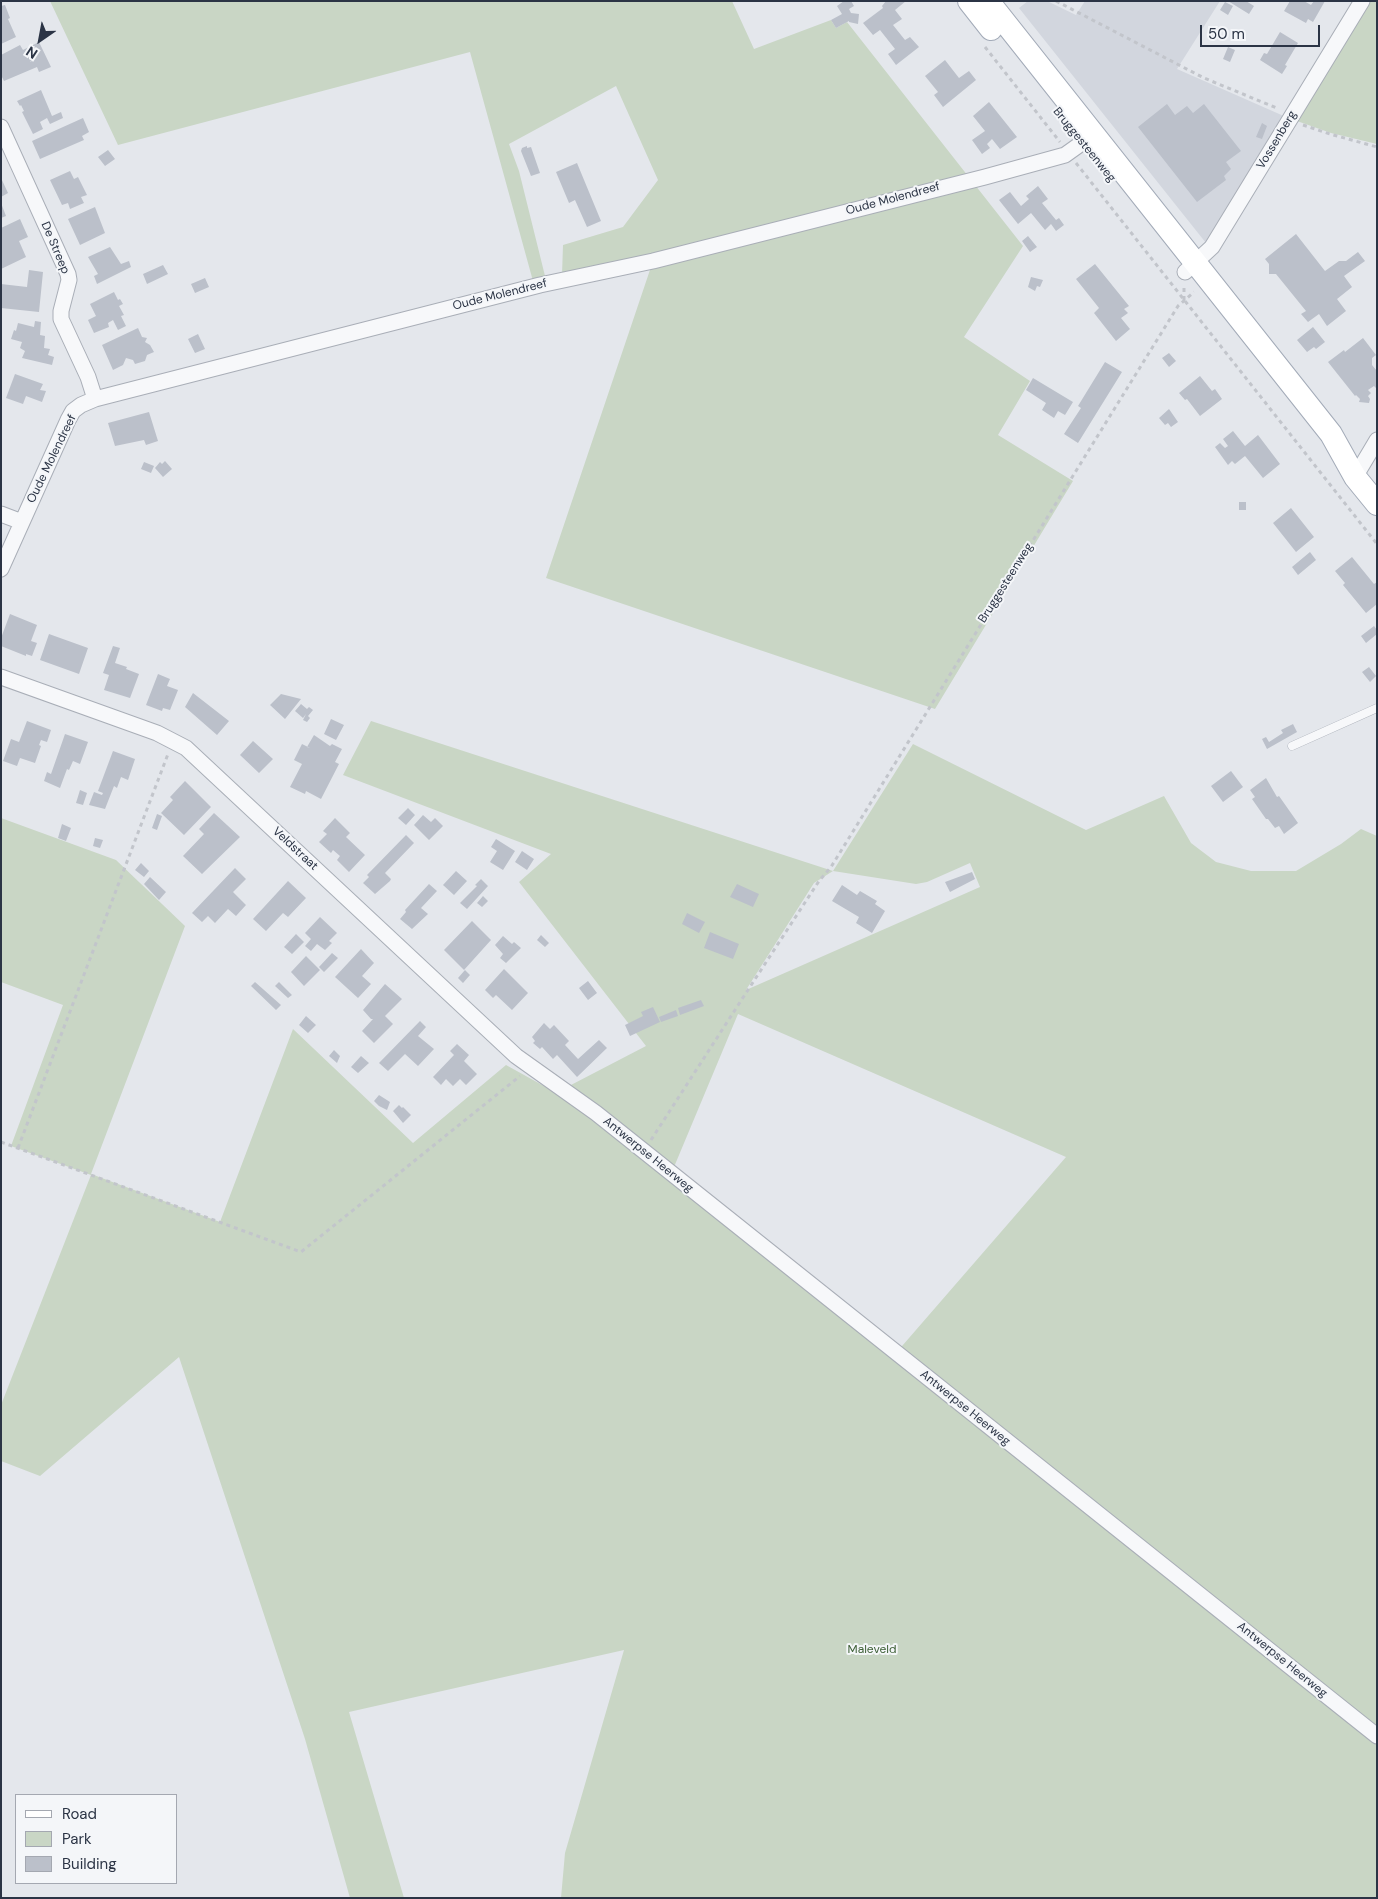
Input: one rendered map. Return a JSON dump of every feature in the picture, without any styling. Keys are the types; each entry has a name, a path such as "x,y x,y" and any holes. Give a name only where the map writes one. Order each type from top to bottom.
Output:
{"main road":[{"name":"Bruggesteenweg","path":"969,1 1336,464 1355,477 1377,504"},
{"name":"Bruggesteenweg","path":"988,1 1081,144"}],"street":[{"name":"Vossenberg","path":"1190,281 1362,1"},
{"name":"De Streep","path":"1,127 68,274 69,280 61,311 61,319 96,399"},
{"name":"Oude Molendreef","path":"1,569 73,412 81,405 96,399 540,285 653,261 985,177 1065,155 1081,144"},
{"path":"1355,477 1377,440"},
{"path":"1,514 22,522"},
{"name":"Veldstraat","path":"1,678 157,733 186,748 516,1056 552,1081"},
{"name":"Antwerpse Heerweg","path":"552,1081 596,1113 1377,1736"}],"lane":[{"path":"1292,746 1377,708"}],"path":[{"path":"1056,1 1187,70 1283,111 1296,122 1330,134 1377,146"},
{"path":"983,44 1081,144 1190,281 1377,544"},
{"name":"Bruggesteenweg","path":"644,1152 819,881 831,867 897,762 1178,306 1190,281"},
{"path":"18,1148 172,741"},
{"path":"1,1142 301,1252 532,1067"}],"shaded area":[{"path":"1028,1 1047,1 1076,15 1085,1 1220,1 1177,69 1286,117 1206,243 1019,8"}],"green space":[{"path":"50,1 732,1 754,49 831,20 836,28 847,22 1023,246 964,337 1030,381 998,435 1073,481 935,709 546,578 653,261 562,275 563,245 623,227 658,180 616,86 509,144 519,171 546,280 536,292 470,52 118,145"},
{"path":"1370,1 1377,1 1377,144 1331,133 1297,121"},
{"name":"Maleveld","path":"371,721 833,871 913,744 1086,830 1164,796 1191,843 1216,862 1251,871 1296,871 1341,844 1361,829 1377,836 1377,1898 561,1898 565,1853 624,1650 349,1712 404,1898 350,1898 305,1739 179,1357 40,1476 1,1461 1,1405 91,1175 11,1146 63,1005 1,982 1,818 116,860 185,926 91,1174 220,1222 293,1029 413,1143 506,1065 562,1096 569,1086 646,1046 519,882 551,854 343,775","holes":["970,863 980,887 746,990 814,883 833,871 916,884 927,882","738,1014 1066,1157 896,1353 674,1167"]}],"building":[{"path":"844,1 851,1 854,6 849,9 851,13 859,14 858,24 849,21 836,28 831,20 842,14 837,6"},
{"path":"886,1 906,1 895,10 902,19 893,25 905,40 910,37 919,47 896,65 888,54 895,49 880,30 873,35 863,23 883,8 882,6"},
{"path":"1228,1 1246,1 1254,6 1249,14"},
{"path":"1290,1 1304,1 1311,5 1314,1 1325,1 1313,22 1308,19 1306,23 1284,11"},
{"path":"1225,2 1233,6 1228,15 1220,10"},
{"path":"5,5 10,18 8,19 16,37 1,44 1,6"},
{"path":"1280,32 1298,43 1282,74 1260,60 1264,53 1267,54"},
{"path":"39,42 51,67 39,72 37,67 4,81 1,75 1,55 20,45 23,50"},
{"path":"1228,47 1235,50 1230,62 1223,59"},
{"path":"945,60 959,78 969,71 976,80 943,107 934,95 938,92 925,76"},
{"path":"41,90 52,116 61,112 63,118 50,124 47,118 40,122 43,129 33,134 22,112 24,111 17,101"},
{"path":"989,102 1017,137 1000,149 992,139 987,144 990,148 982,154 972,140 985,131 973,116"},
{"path":"1167,104 1175,115 1187,106 1193,113 1204,104 1241,151 1226,162 1231,169 1224,176 1226,180 1197,202 1138,127"},
{"path":"83,118 89,132 82,136 84,140 40,159 32,141"},
{"path":"1262,123 1267,126 1262,139 1256,137"},
{"path":"527,146 527,148 531,147 540,173 531,176 521,151 522,148"},
{"path":"108,150 115,159 105,166 98,157"},
{"path":"577,163 601,221 587,227 575,200 569,203 556,172"},
{"path":"70,171 74,179 78,177 87,195 81,197 84,203 70,209 68,203 62,205 50,180"},
{"path":"1,178 8,193 1,197"},
{"path":"1038,186 1048,199 1042,203 1056,220 1059,218 1064,225 1056,231 1051,224 1045,230 1031,213 1018,224 999,200 1010,192 1021,206 1029,199 1026,196"},
{"path":"1,203 6,216 1,218"},
{"path":"95,207 105,233 80,245 68,219"},
{"path":"20,219 28,237 19,241 26,257 1,269 1,228"},
{"path":"1296,234 1325,271 1339,261 1346,261 1358,252 1365,261 1344,276 1352,287 1337,299 1346,311 1327,326 1319,314 1308,322 1301,314 1306,311 1276,274 1269,274 1269,264 1265,259"},
{"path":"1028,236 1037,247 1030,252 1022,241"},
{"path":"110,247 121,264 129,261 131,267 97,284 94,276 98,274 88,257"},
{"path":"1095,264 1129,306 1124,309 1128,313 1121,318 1130,329 1116,341 1094,313 1099,308 1076,279"},
{"path":"163,265 168,274 147,284 143,274"},
{"path":"29,270 43,272 39,312 1,308 1,284 27,287"},
{"path":"1031,277 1043,280 1040,287 1037,286 1035,291 1028,287"},
{"path":"205,278 209,287 195,293 191,284"},
{"path":"114,292 118,300 120,299 123,304 119,306 124,315 121,316 126,326 118,330 113,320 108,323 109,327 94,333 88,320 96,316 90,304"},
{"path":"35,321 41,322 40,335 45,336 44,348 50,349 48,355 54,357 52,365 22,358 25,351 20,348 22,342 11,339 18,323 34,327"},
{"path":"1313,327 1325,342 1316,349 1314,347 1307,352 1297,340"},
{"path":"138,328 142,337 147,338 145,342 150,345 154,352 147,355 145,361 135,364 133,360 126,358 123,365 113,370 102,345"},
{"path":"198,334 205,349 195,353 188,339"},
{"path":"1363,338 1376,355 1372,358 1372,365 1377,371 1377,389 1374,386 1368,390 1371,393 1368,396 1370,399 1369,403 1359,402 1360,399 1355,396 1328,362"},
{"path":"1169,353 1176,361 1169,367 1162,358"},
{"path":"1105,362 1122,372 1078,443 1064,434 1081,408 1078,406"},
{"path":"15,374 43,384 40,390 46,391 42,402 26,396 23,404 6,398"},
{"path":"1200,376 1212,391 1215,389 1222,399 1200,416 1187,399 1185,400 1179,393"},
{"path":"1033,378 1073,402 1065,415 1058,411 1054,418 1042,410 1046,403 1026,390"},
{"path":"1169,409 1178,422 1171,427 1168,423 1165,425 1159,418"},
{"path":"149,412 158,441 146,445 144,440 115,446 108,423"},
{"path":"1233,431 1245,446 1258,435 1280,464 1263,478 1245,456 1235,464 1232,461 1228,465 1215,447 1220,443 1225,448 1228,446 1223,439"},
{"path":"165,461 172,469 163,477 155,468 160,462 162,464"},
{"path":"144,462 154,466 151,473 141,469"},
{"path":"1239,502 1246,502 1246,510 1239,510"},
{"path":"1291,508 1314,537 1296,552 1273,523"},
{"path":"1310,552 1316,560 1298,575 1292,567"},
{"path":"1352,557 1374,584 1377,582 1377,604 1366,613 1343,585 1345,583 1335,571"},
{"path":"10,614 37,625 31,641 37,643 32,656 26,654 26,656 1,646 1,638"},
{"path":"1374,626 1377,634 1366,643 1361,636"},
{"path":"49,634 88,648 79,674 40,660"},
{"path":"113,646 120,648 115,663 139,674 130,698 104,690 109,675 103,673"},
{"path":"1369,667 1376,676 1370,682 1362,672"},
{"path":"158,674 170,679 167,686 178,690 170,710 163,708 162,711 146,705"},
{"path":"193,693 229,721 217,735 185,707"},
{"path":"281,694 301,699 285,719 270,705"},
{"path":"301,704 307,709 309,707 313,710 308,716 310,718 307,722 303,720 306,714 303,718 295,711"},
{"path":"331,719 344,725 336,740 324,734"},
{"path":"27,721 51,730 47,742 41,740 39,745 41,746 35,763 20,758 17,766 3,761 11,739 19,742"},
{"path":"1293,724 1297,732 1267,749 1262,739 1266,737 1269,742 1283,733 1281,730"},
{"path":"65,734 88,742 80,764 73,761 69,770 67,769 60,788 44,781 47,772 51,774"},
{"path":"314,735 330,746 332,744 342,749 335,762 339,764 321,799 306,791 305,794 290,787 302,764 294,760 302,744 307,747"},
{"path":"253,741 273,759 259,773 240,755"},
{"path":"113,751 135,759 128,780 121,777 117,788 114,786 105,809 89,805 94,792 102,795 103,793 98,791"},
{"path":"1231,771 1243,787 1223,802 1211,786"},
{"path":"1266,778 1277,797 1279,796 1298,823 1284,834 1279,826 1275,828 1266,819 1252,799 1255,797 1250,790"},
{"path":"185,781 211,807 184,835 161,813 173,800 170,797"},
{"path":"80,790 87,793 83,805 76,803"},
{"path":"408,808 415,815 406,825 398,818"},
{"path":"214,813 240,837 202,874 183,856 204,834 199,829"},
{"path":"157,814 162,816 157,830 152,828"},
{"path":"423,815 431,822 435,818 443,826 429,840 414,825"},
{"path":"335,818 350,833 346,837 365,855 349,872 337,860 340,856 333,850 331,853 319,842 327,834 323,831"},
{"path":"62,824 71,828 66,841 58,838"},
{"path":"406,835 414,843 385,873 391,879 375,894 363,883 369,877 367,875"},
{"path":"95,838 103,840 100,848 93,846"},
{"path":"496,839 515,851 503,870 490,862 497,851 491,847"},
{"path":"522,851 534,859 527,870 515,862"},
{"path":"141,863 149,871 144,877 135,870"},
{"path":"235,868 246,879 233,892 246,905 236,916 228,909 215,923 208,916 202,922 192,913"},
{"path":"456,871 467,881 454,895 443,885"},
{"path":"972,872 975,879 950,892 945,882"},
{"path":"150,877 166,892 159,900 144,884"},
{"path":"481,879 488,886 467,909 460,903 477,886 475,885"},
{"path":"288,881 306,898 288,917 283,913 266,931 253,919"},
{"path":"429,884 437,891 421,908 428,914 412,929 400,919 406,912 405,910"},
{"path":"737,884 759,894 753,907 730,897"},
{"path":"842,885 857,895 860,891 877,901 875,904 885,911 872,933 856,923 859,917 832,901"},
{"path":"483,896 488,901 482,907 477,903"},
{"path":"687,913 705,922 699,933 682,924"},
{"path":"320,917 337,933 329,941 332,943 325,950 317,944 311,951 305,946 311,939 305,933"},
{"path":"472,921 491,940 464,970 444,950"},
{"path":"710,932 739,944 733,959 704,948"},
{"path":"296,934 304,942 292,954 284,947"},
{"path":"541,935 549,943 545,947 537,940"},
{"path":"503,936 512,944 514,942 521,948 506,963 500,958 503,954 495,945"},
{"path":"361,949 374,963 362,976 371,984 358,998 335,977"},
{"path":"332,953 338,958 324,972 319,967"},
{"path":"306,956 320,970 304,986 291,972"},
{"path":"504,969 528,993 512,1010 496,995 493,998 485,990"},
{"path":"465,970 470,975 463,983 458,978"},
{"path":"588,981 597,993 588,1000 579,988"},
{"path":"255,982 281,1005 276,1010 251,986"},
{"path":"279,982 292,995 288,998 275,986"},
{"path":"385,984 402,999 385,1016 393,1024 374,1043 362,1031 373,1019 363,1010"},
{"path":"701,1000 704,1006 680,1015 678,1008"},
{"path":"653,1007 660,1022 630,1036 625,1025 643,1016 641,1012"},
{"path":"676,1010 678,1016 661,1022 659,1017"},
{"path":"306,1016 316,1025 308,1033 299,1025"},
{"path":"420,1021 426,1027 418,1036 434,1049 418,1066 405,1054 388,1071 379,1063"},
{"path":"544,1023 550,1029 554,1025 569,1041 565,1045 578,1059 599,1040 607,1048 577,1077 557,1055 553,1059 542,1047 540,1049 533,1043 535,1041 532,1037"},
{"path":"457,1044 469,1055 464,1061 477,1074 466,1085 460,1079 453,1086 446,1079 441,1085 433,1077 454,1055 450,1051"},
{"path":"334,1050 340,1056 337,1063 329,1056"},
{"path":"361,1056 369,1063 358,1073 351,1067"},
{"path":"379,1095 390,1102 387,1110 374,1101"},
{"path":"399,1105 411,1115 403,1123 393,1111"}]}
